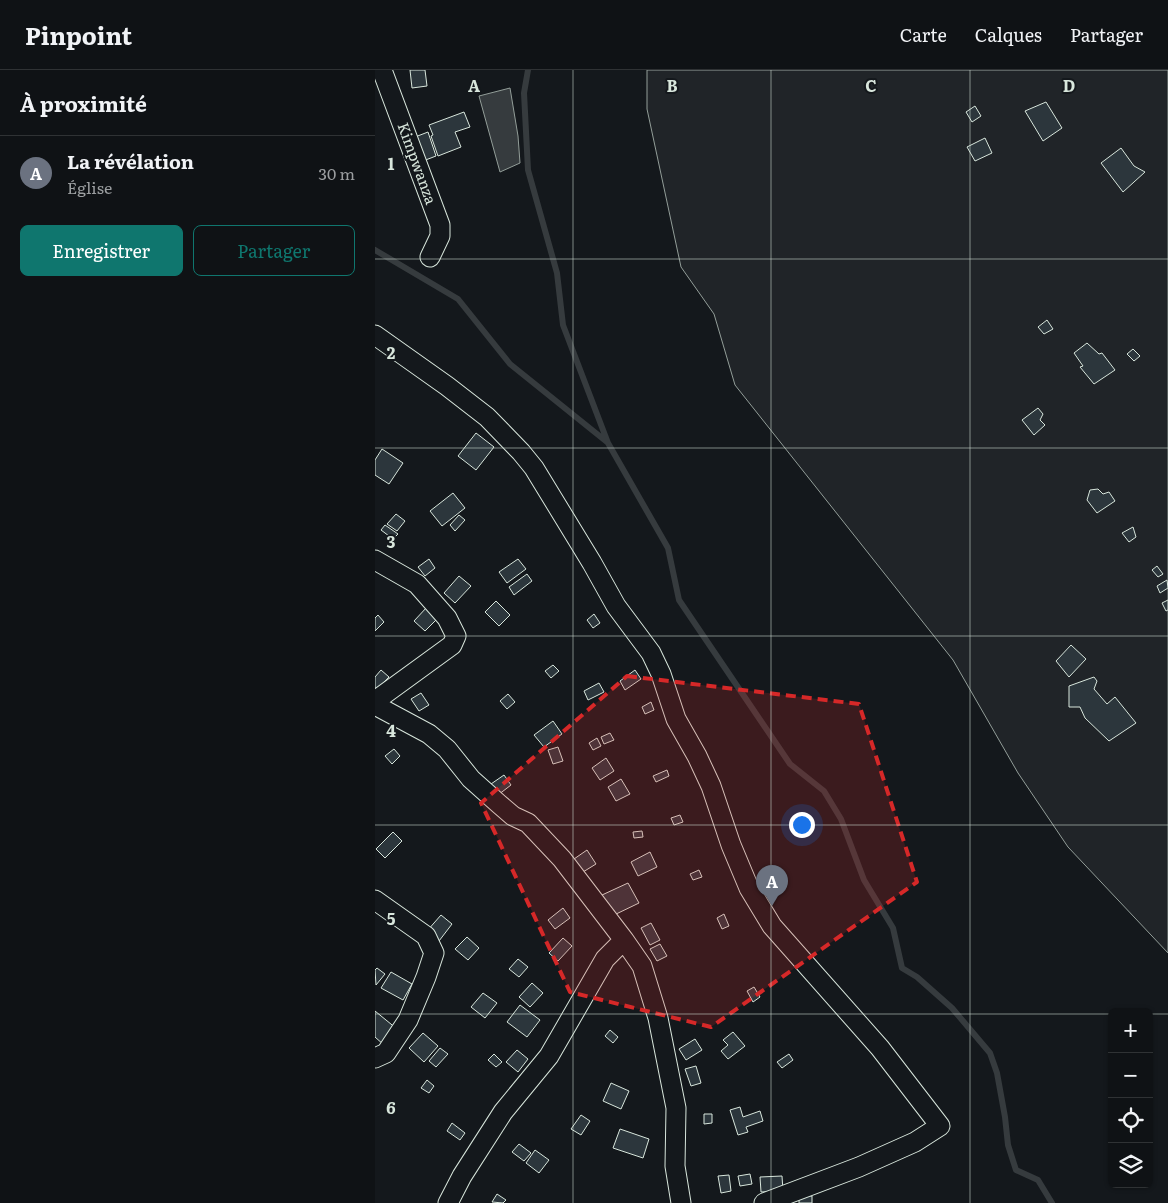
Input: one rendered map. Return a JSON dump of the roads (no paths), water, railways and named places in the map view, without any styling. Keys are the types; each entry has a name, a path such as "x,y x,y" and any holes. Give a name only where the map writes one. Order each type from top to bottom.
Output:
{"street":[{"name":"Kimpwanza","path":"382,70 440,225 440,236 430,257"},
{"path":"375,335 487,417 534,468 616,606 651,653 661,674 676,719 711,786 731,845 749,888 772,926 880,1048 940,1126 915,1142 859,1167 764,1203"},
{"path":"375,560 417,584 447,618 456,636 452,645 375,703 429,734 447,749 471,779 513,816 528,823 562,859 642,966 658,1018 676,1108 675,1166 681,1203"},
{"path":"375,900 426,936 434,953 408,1020 386,1053 375,1058"},
{"path":"448,1203 462,1176 503,1112 549,1056 605,959 624,940"}],"waterway":[{"path":"528,70 524,93 528,170 557,273 563,325 608,443 668,548 679,600 790,764 824,791 841,819 864,880 893,928 902,968 917,977 952,1008 990,1053 997,1073 1008,1145 1016,1170 1038,1180 1052,1203"},
{"path":"375,250 458,299 510,364 607,442"}],"place":[{"name":"La révélation","path":"772,906"}]}
